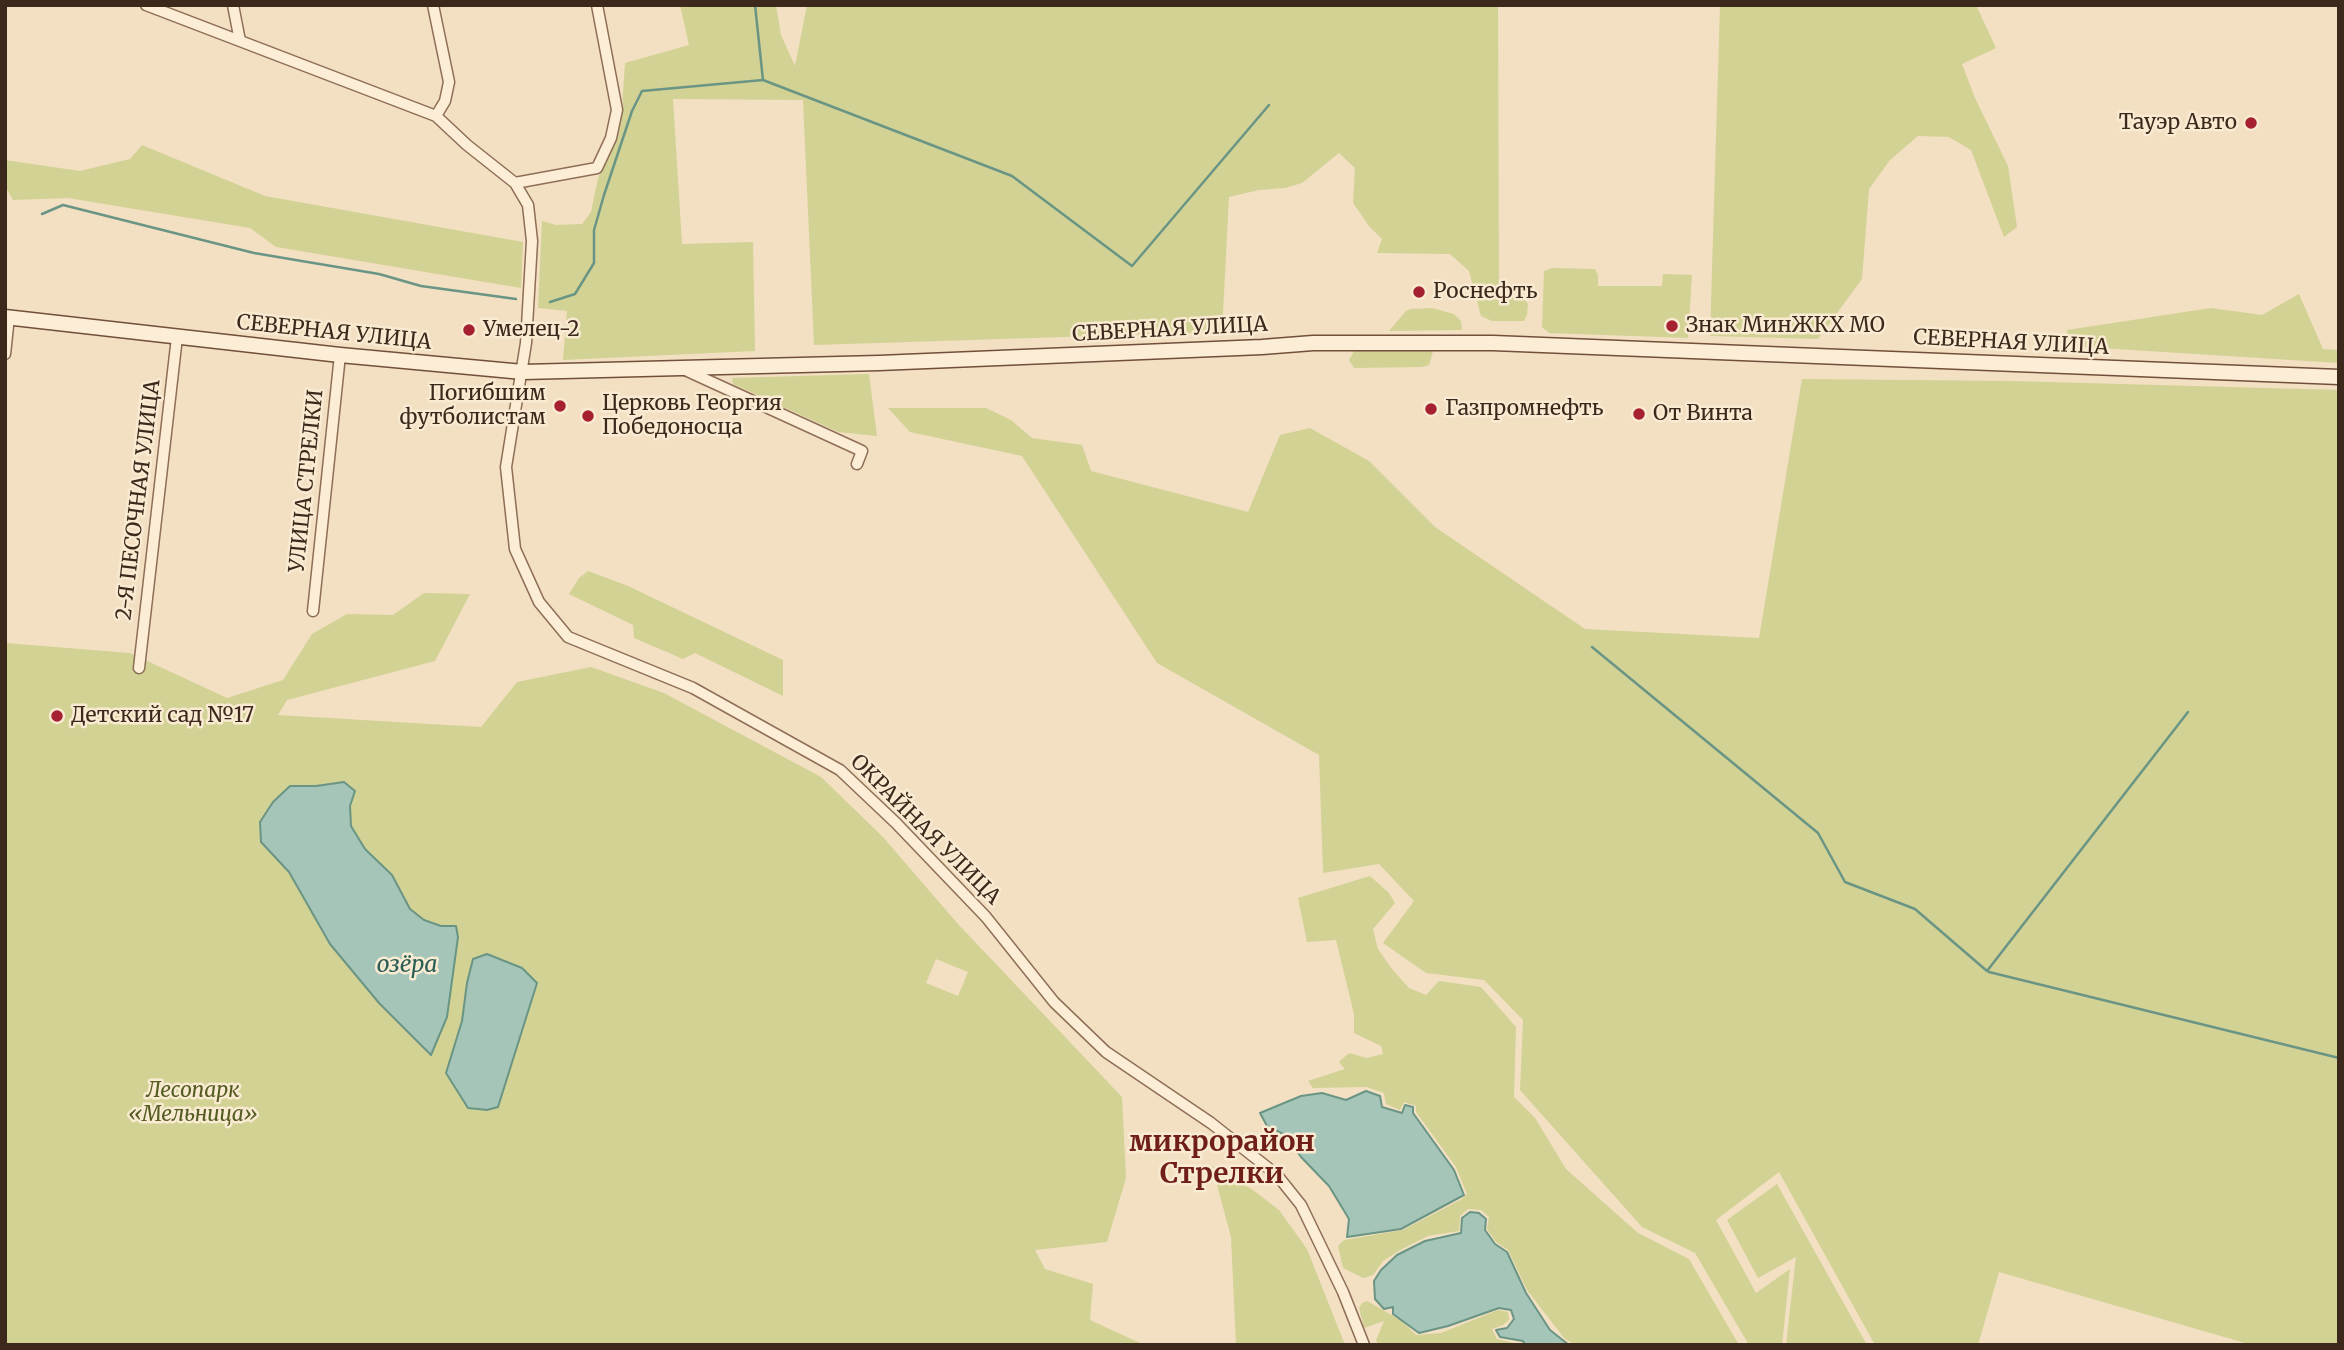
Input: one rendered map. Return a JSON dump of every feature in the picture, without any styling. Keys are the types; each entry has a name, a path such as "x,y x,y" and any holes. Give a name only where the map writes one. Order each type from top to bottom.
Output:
{"main road":[{"name":"СЕВЕРНАЯ УЛИЦА","path":"7,317 340,355 523,372 892,363 1313,343 1493,343 2339,377"}],"street":[{"path":"146,5 436,116 515,183 597,168 611,138 617,110 597,5"},
{"path":"233,5 240,41"},
{"path":"433,5 449,82 445,100 436,116"},
{"name":"ОКРАЙНАЯ УЛИЦА","path":"515,183 528,205 532,240 523,372 506,467 515,549 539,602 568,637 693,688 840,770 896,823 986,917 1054,1002 1106,1052 1210,1123 1277,1175 1301,1205 1343,1292 1364,1345"},
{"path":"5,354 7,317"},
{"name":"2-Я ПЕСОЧНАЯ УЛИЦА","path":"139,668 177,337"},
{"name":"УЛИЦА СТРЕЛКИ","path":"313,611 340,355"},
{"path":"681,368 862,451 857,464"}],"green space":[{"path":"680,5 776,5 781,35 795,66 807,5 1498,5 1499,296 1523,297 1528,304 1527,315 1524,321 1492,321 1481,316 1469,271 1450,254 1377,253 1382,239 1353,203 1355,168 1339,153 1302,183 1229,197 1222,332 814,345 803,100 673,99 682,244 753,242 755,351 563,360 567,311 538,308 542,221 556,225 582,224 591,212 598,178 613,144 622,108 625,63 689,45"},
{"path":"1720,5 1976,5 1996,48 1962,64 1975,98 2008,166 2017,227 2004,237 1971,150 1949,137 1918,136 1890,160 1869,189 1862,279 1818,339 1710,336"},
{"path":"142,145 265,196 523,242 521,288 276,247 250,228 68,198 13,200 5,186 5,160 80,171 130,159"},
{"path":"1552,268 1595,269 1598,286 1662,286 1663,274 1692,275 1688,338 1549,333 1542,327 1544,271"},
{"path":"2299,294 2323,349 2339,350 2339,363 2068,346 2067,330 2211,308 2262,315"},
{"path":"1432,308 1454,314 1461,321 1462,330 1389,331 1406,311"},
{"path":"1354,351 1433,351 1429,365 1422,367 1354,368 1349,360"},
{"path":"869,374 877,436 838,432 733,384 732,378"},
{"path":"1802,379 2012,381 2339,390 2339,1345 2252,1345 1999,1272 1978,1345 1875,1345 1779,1172 1716,1220 1756,1293 1790,1269 1782,1345 1749,1345 1695,1253 1642,1227 1520,1090 1523,1020 1484,980 1426,973 1383,943 1414,901 1379,864 1323,873 1319,755 1157,663 1022,456 910,432 888,408 986,408 1011,420 1032,438 1082,445 1091,471 1248,512 1280,435 1310,428 1369,461 1435,527 1585,629 1759,638"},
{"path":"588,571 628,586 783,660 783,696 695,653 683,659 634,638 633,625 569,594 579,578"},
{"name":"Лесопарк «Мельница»","path":"424,593 470,594 435,661 287,700 278,715 481,727 517,682 591,667 664,693 821,777 882,836 958,924 1122,1097 1126,1178 1107,1242 1035,1250 1045,1269 1093,1284 1090,1320 1140,1345 5,1345 5,643 130,653 227,698 283,680 312,634 347,614 393,615","holes":["936,959 968,972 958,996 926,983"]},
{"path":"1370,876 1389,893 1395,903 1373,929 1378,949 1392,969 1409,988 1426,995 1439,981 1481,987 1516,1027 1514,1097 1535,1118 1566,1169 1638,1233 1689,1259 1739,1345 1575,1345 1564,1338 1527,1290 1508,1250 1496,1242 1487,1229 1489,1217 1481,1210 1468,1209 1460,1216 1459,1231 1428,1236 1402,1249 1383,1261 1373,1275 1363,1278 1343,1268 1338,1246 1344,1240 1403,1230 1467,1194 1456,1167 1416,1112 1416,1106 1404,1102 1400,1110 1386,1104 1384,1093 1367,1087 1313,1088 1308,1081 1345,1069 1339,1062 1349,1053 1367,1058 1383,1054 1381,1046 1354,1033 1354,1014 1336,940 1307,942 1298,898"},
{"path":"1212,1166 1253,1190 1279,1210 1307,1249 1345,1345 1236,1345 1231,1237"},
{"path":"1777,1184 1867,1345 1786,1345 1796,1257 1758,1278 1727,1220"},
{"path":"1367,1301 1402,1321 1416,1335 1441,1333 1498,1310 1508,1312 1509,1320 1492,1329 1497,1339 1522,1345 1378,1345 1376,1340 1384,1321 1364,1328 1359,1308"}],"water":[{"name":"озёра","path":"344,782 355,791 350,806 351,826 365,849 392,875 410,909 424,920 441,926 456,926 458,937 447,1017 431,1055 379,1003 330,944 289,872 261,842 260,822 273,802 290,786"},
{"path":"487,954 522,968 537,983 498,1107 487,1110 468,1108 446,1073 462,1021 473,959"},
{"path":"1366,1091 1380,1096 1382,1107 1402,1113 1405,1105 1413,1107 1413,1113 1454,1170 1464,1195 1401,1229 1347,1237 1349,1219 1329,1186 1301,1157 1285,1135 1267,1126 1260,1113 1301,1096 1322,1093 1346,1100"},
{"path":"1470,1212 1479,1213 1486,1219 1485,1230 1495,1244 1507,1252 1526,1293 1550,1330 1569,1345 1525,1345 1523,1341 1500,1337 1496,1330 1507,1328 1514,1319 1511,1310 1499,1308 1419,1333 1393,1314 1393,1307 1384,1309 1375,1299 1374,1281 1397,1255 1425,1241 1461,1233 1462,1218"}],"waterway":[{"path":"550,302 575,294 594,263 594,230 632,111 642,91 763,80 755,5"},
{"path":"763,80 1012,176 1132,266 1269,105"},
{"path":"42,214 63,205 254,253 379,274 421,286 516,299"},
{"path":"1592,647 1818,833 1845,882 1915,909 1987,971 2188,712"},
{"path":"1989,972 2339,1058"}],"place":[{"name":"Тауэр Авто","path":"2251,123"},
{"name":"Роснефть","path":"1419,292"},
{"name":"Знак МинЖКХ МО","path":"1672,326"},
{"name":"Умелец-2","path":"469,330"},
{"name":"Погибшим футболистам","path":"560,406"},
{"name":"Газпромнефть","path":"1431,409"},
{"name":"От Винта","path":"1639,414"},
{"name":"Церковь Георгия Победоносца","path":"588,416"},
{"name":"Детский сад №17","path":"57,716"}],"district":[{"name":"микрорайон Стрелки","path":"1222,1159"}]}
